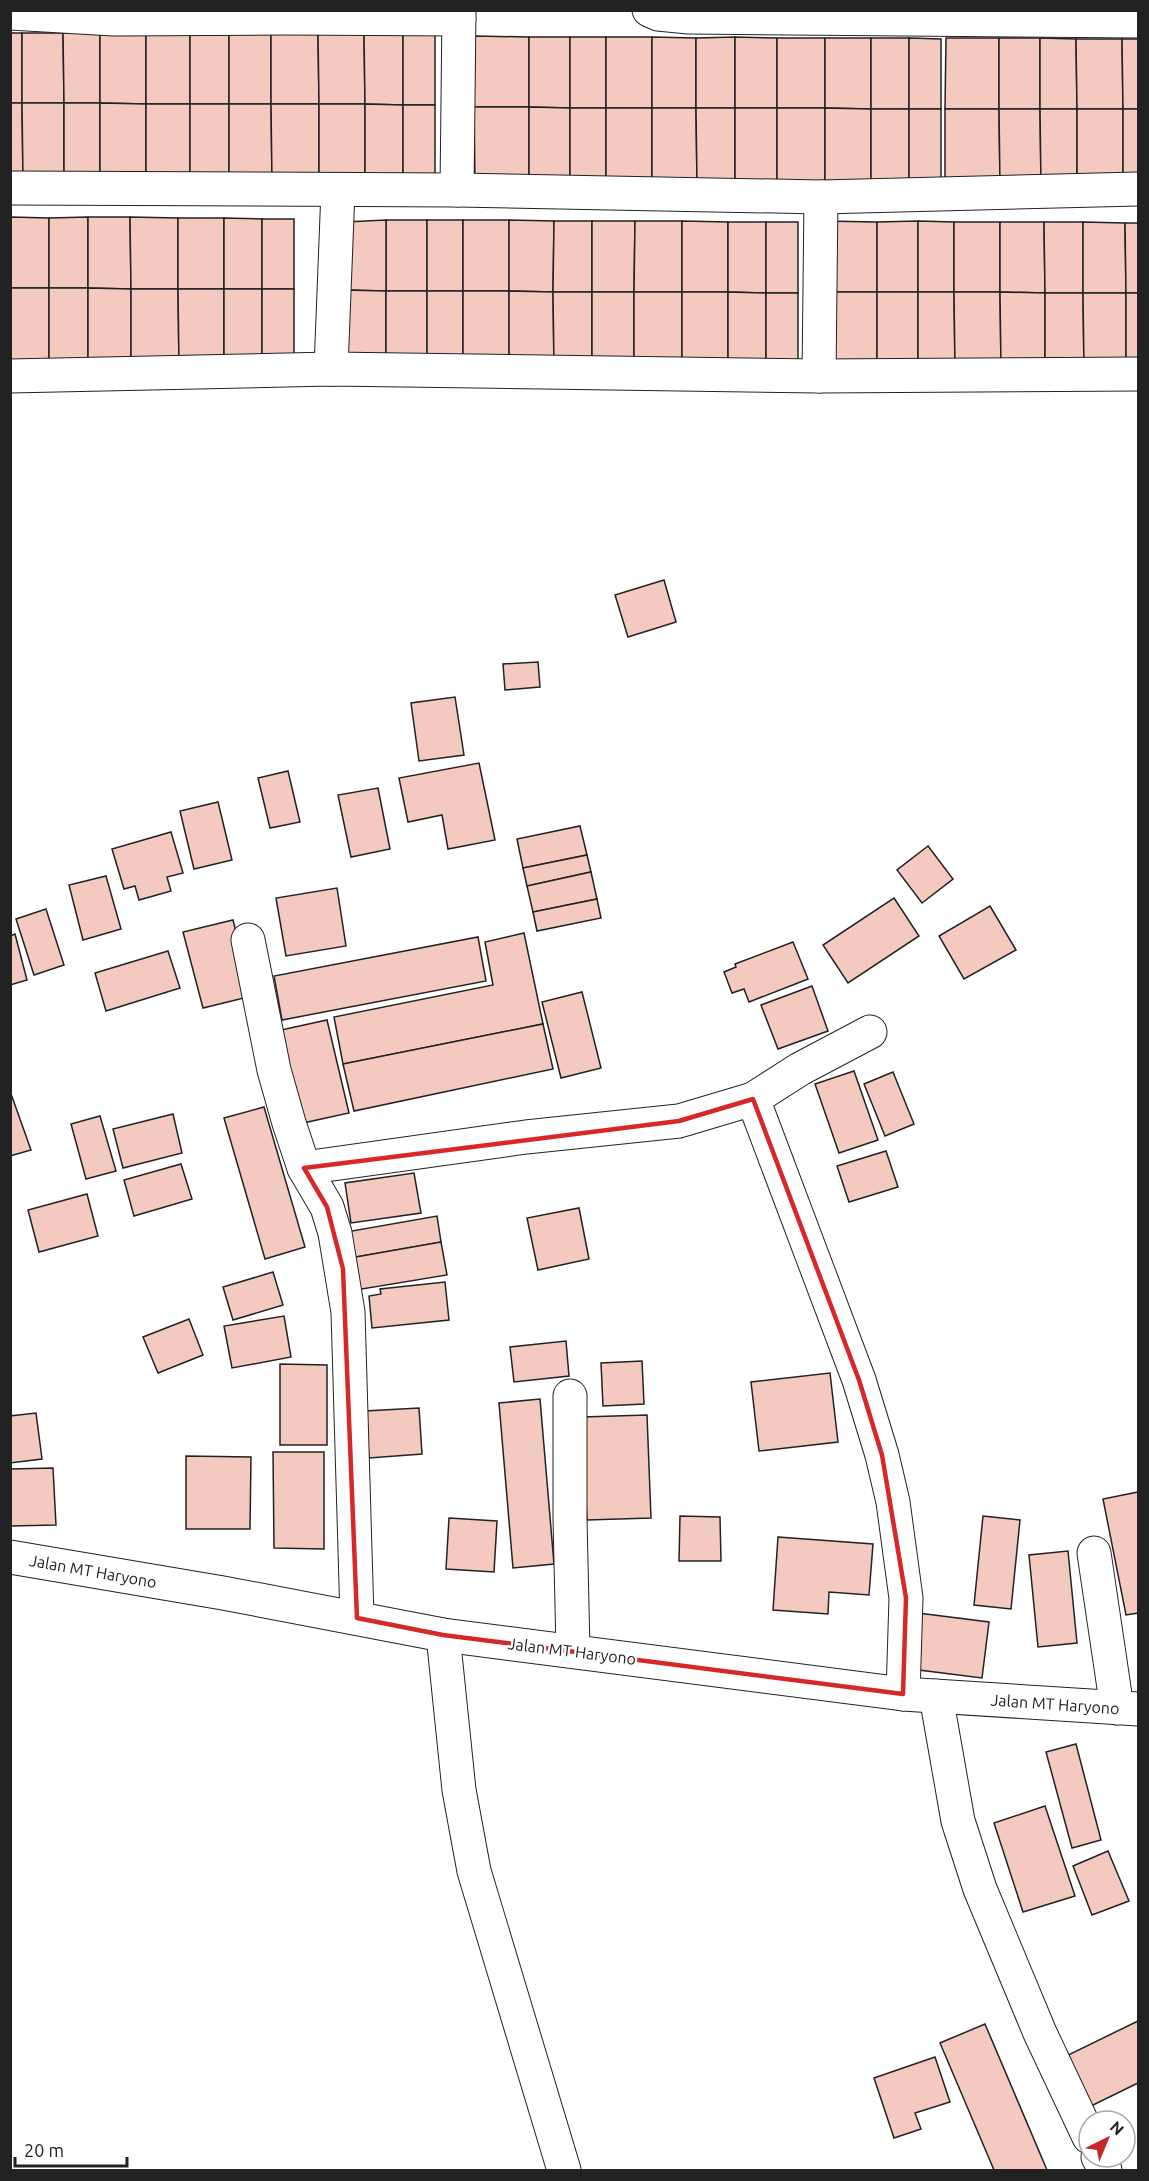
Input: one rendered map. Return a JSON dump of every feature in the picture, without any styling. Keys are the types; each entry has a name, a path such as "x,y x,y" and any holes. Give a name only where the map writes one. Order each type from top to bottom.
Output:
{"street":[{"path":"649,10 672,16 689,17 1138,21"},
{"path":"10,13 459,15 457,190"},
{"path":"10,188 457,190 821,196 1138,189"},
{"path":"331,369 338,190"},
{"path":"819,376 821,196"},
{"path":"10,376 331,369 819,376 1138,374"},
{"path":"248,940 274,1070 289,1123 304,1168 327,1208 335,1233 346,1302 357,1618"},
{"path":"304,1168 526,1137 679,1121 753,1100 800,1069 870,1032"},
{"path":"753,1100 859,1380 882,1455 893,1502 906,1598 903,1694"},
{"path":"570,1396 573,1650"},
{"path":"1094,1553 1128,1708"},
{"name":"Jalan MT Haryono","path":"10,1557 443,1635 903,1694 1128,1708"},
{"path":"443,1635 459,1790 474,1871 564,2170"},
{"path":"936,1696 958,1821 980,1889 1040,2033 1077,2112"}],"highlighted area":[{"path":"753,1099 859,1380 882,1455 906,1598 903,1694 443,1635 357,1618 343,1269 327,1207 304,1168 679,1121"}],"building":[{"path":"10,33 22,33 22,103 10,103"},
{"path":"22,33 63,33 64,103 22,103"},
{"path":"63,33 100,33 100,103 64,103"},
{"path":"100,33 146,33 146,104 100,103"},
{"path":"146,33 190,33 190,104 146,104"},
{"path":"190,33 229,33 229,104 190,104"},
{"path":"229,33 271,33 271,104 229,104"},
{"path":"271,33 318,34 319,104 271,104"},
{"path":"318,34 364,34 365,104 319,104"},
{"path":"364,34 403,34 403,105 365,104"},
{"path":"403,34 435,34 435,105 403,105"},
{"path":"475,36 529,37 529,107 474,107"},
{"path":"529,37 570,37 570,108 529,107"},
{"path":"570,37 606,37 606,108 570,108"},
{"path":"606,37 652,37 652,108 606,108"},
{"path":"652,37 696,38 696,108 652,108"},
{"path":"735,37 735,108 696,108 696,38"},
{"path":"735,37 777,38 777,108 735,108"},
{"path":"777,38 825,38 825,108 777,108"},
{"path":"825,38 871,38 871,109 825,108"},
{"path":"871,38 909,38 909,109 871,109"},
{"path":"909,38 941,39 941,109 909,109"},
{"path":"946,38 999,38 999,109 945,109"},
{"path":"999,38 1040,38 1040,109 999,109"},
{"path":"1040,38 1076,39 1077,109 1040,109"},
{"path":"1076,39 1122,39 1123,109 1077,109"},
{"path":"1122,39 1138,39 1138,109 1123,109"},
{"path":"10,103 22,103 23,180 10,180"},
{"path":"22,103 64,103 64,181 23,180"},
{"path":"64,103 100,103 100,180 64,181"},
{"path":"100,103 146,104 146,181 100,180"},
{"path":"146,104 190,104 190,181 146,181"},
{"path":"190,104 229,104 229,181 190,181"},
{"path":"229,104 271,104 272,182 229,181"},
{"path":"271,104 319,104 319,182 272,182"},
{"path":"319,104 365,104 365,181 319,182"},
{"path":"365,104 403,105 403,182 365,181"},
{"path":"403,105 435,105 435,182 403,182"},
{"path":"474,107 529,107 529,184 475,184"},
{"path":"529,107 570,108 570,184 529,184"},
{"path":"570,108 606,108 606,185 570,184"},
{"path":"606,108 652,108 652,185 606,185"},
{"path":"652,108 696,108 697,185 652,185"},
{"path":"696,108 735,108 735,185 697,185"},
{"path":"735,108 777,108 777,185 735,185"},
{"path":"777,108 825,108 825,185 777,185"},
{"path":"825,108 871,109 871,185 825,185"},
{"path":"871,109 909,109 909,186 871,185"},
{"path":"909,109 941,109 941,186 909,186"},
{"path":"945,109 999,109 1000,186 945,186"},
{"path":"999,109 1040,109 1041,186 1000,186"},
{"path":"1040,109 1077,109 1077,186 1041,186"},
{"path":"1077,109 1123,109 1123,186 1077,186"},
{"path":"1123,109 1138,109 1138,187 1123,186"},
{"path":"10,217 49,218 49,288 10,288"},
{"path":"88,217 88,288 49,288 49,218"},
{"path":"88,217 130,217 131,289 88,288"},
{"path":"130,217 178,218 178,289 131,289"},
{"path":"178,218 224,218 224,289 178,289"},
{"path":"224,218 262,219 262,289 224,289"},
{"path":"262,219 294,219 294,289 262,289"},
{"path":"386,220 427,220 427,291 386,291"},
{"path":"386,220 386,291 345,290 345,222"},
{"path":"427,220 463,220 463,291 427,291"},
{"path":"463,220 509,220 509,291 463,291"},
{"path":"509,220 554,221 553,292 509,291"},
{"path":"554,221 592,221 592,292 553,292"},
{"path":"592,221 635,221 634,292 592,292"},
{"path":"635,221 682,221 682,292 634,292"},
{"path":"682,221 728,222 728,292 682,292"},
{"path":"823,221 877,222 877,292 823,292"},
{"path":"918,221 918,292 877,292 877,222"},
{"path":"918,221 954,222 954,292 918,292"},
{"path":"728,222 766,222 766,293 728,292"},
{"path":"766,222 798,222 798,293 766,293"},
{"path":"954,222 1000,222 1000,292 954,292"},
{"path":"1000,222 1044,222 1045,293 1000,292"},
{"path":"1044,222 1083,222 1083,293 1045,293"},
{"path":"1083,222 1125,223 1126,293 1083,293"},
{"path":"1125,223 1138,223 1138,293 1126,293"},
{"path":"10,288 49,288 49,365 10,365"},
{"path":"49,288 88,288 88,365 49,365"},
{"path":"88,288 131,289 131,365 88,365"},
{"path":"131,289 178,289 179,366 131,365"},
{"path":"178,289 224,289 224,366 179,366"},
{"path":"224,289 262,289 262,366 224,366"},
{"path":"262,289 294,289 294,366 262,366"},
{"path":"345,290 386,291 386,368 346,361"},
{"path":"386,291 427,291 427,368 386,368"},
{"path":"427,291 463,291 463,368 427,368"},
{"path":"463,291 509,291 509,368 463,368"},
{"path":"509,291 553,292 554,368 509,368"},
{"path":"553,292 592,292 592,369 554,368"},
{"path":"592,292 634,292 634,369 592,369"},
{"path":"634,292 682,292 682,369 634,369"},
{"path":"682,292 728,292 728,369 682,369"},
{"path":"728,292 766,293 766,370 728,369"},
{"path":"823,292 877,292 877,369 823,369"},
{"path":"877,292 918,292 918,369 877,369"},
{"path":"918,292 954,292 955,369 918,369"},
{"path":"954,292 1000,292 1001,369 955,369"},
{"path":"1000,292 1045,293 1045,370 1001,369"},
{"path":"766,293 798,293 798,370 766,370"},
{"path":"1045,293 1083,293 1084,370 1045,370"},
{"path":"1083,293 1126,293 1126,370 1084,370"},
{"path":"1126,293 1138,293 1138,370 1126,370"},
{"path":"664,580 676,622 628,637 615,595"},
{"path":"538,662 540,687 505,690 503,664"},
{"path":"455,697 464,755 419,761 411,703"},
{"path":"479,763 495,840 448,849 442,815 408,822 399,778"},
{"path":"288,771 300,822 270,828 258,778"},
{"path":"378,788 390,849 351,857 338,795"},
{"path":"218,802 232,860 194,869 180,811"},
{"path":"580,826 587,855 523,868 517,839"},
{"path":"171,832 183,873 167,877 171,891 139,900 135,886 124,889 112,849"},
{"path":"928,846 953,879 922,903 897,870"},
{"path":"587,855 591,872 527,886 523,868"},
{"path":"591,872 597,899 533,912 527,886"},
{"path":"106,876 121,929 83,940 69,885"},
{"path":"337,888 346,946 286,956 276,898"},
{"path":"894,898 919,936 848,983 823,945"},
{"path":"597,899 601,918 537,931 533,912"},
{"path":"990,906 1016,950 964,979 939,936"},
{"path":"46,909 64,965 34,975 16,919"},
{"path":"233,920 252,996 203,1008 183,932"},
{"path":"524,933 543,1024 343,1064 334,1017 493,985 485,942"},
{"path":"15,934 27,980 10,985 10,936"},
{"path":"478,937 486,981 282,1020 274,976"},
{"path":"793,942 808,979 749,1002 744,989 732,993 724,972 736,967 735,964"},
{"path":"168,951 180,988 106,1011 95,973"},
{"path":"812,986 828,1031 778,1049 761,1005"},
{"path":"582,992 601,1068 561,1078 542,1002"},
{"path":"327,1020 349,1113 303,1123 281,1030"},
{"path":"543,1024 553,1069 354,1111 343,1064"},
{"path":"854,1071 878,1140 839,1153 815,1084"},
{"path":"893,1072 914,1124 885,1136 864,1084"},
{"path":"10,1091 31,1150 10,1156"},
{"path":"264,1107 305,1247 265,1259 224,1118"},
{"path":"173,1114 182,1153 123,1168 113,1129"},
{"path":"100,1116 116,1171 86,1179 71,1124"},
{"path":"886,1151 898,1187 849,1202 837,1166"},
{"path":"181,1164 192,1199 134,1216 124,1180"},
{"path":"414,1173 421,1213 351,1223 345,1183"},
{"path":"87,1194 98,1236 39,1252 28,1210"},
{"path":"579,1208 589,1259 538,1270 527,1218"},
{"path":"437,1216 441,1242 350,1258 346,1232"},
{"path":"441,1242 447,1275 356,1290 350,1258"},
{"path":"273,1272 283,1305 233,1320 223,1287"},
{"path":"445,1282 449,1320 372,1328 369,1296 381,1294 380,1289"},
{"path":"284,1316 291,1357 232,1368 224,1326"},
{"path":"189,1319 203,1355 158,1373 143,1337"},
{"path":"566,1341 569,1376 514,1382 510,1347"},
{"path":"642,1361 644,1404 603,1406 601,1363"},
{"path":"280,1364 327,1365 327,1445 280,1445"},
{"path":"830,1373 838,1442 759,1451 751,1382"},
{"path":"540,1399 554,1564 513,1568 499,1403"},
{"path":"419,1408 422,1454 369,1458 365,1411"},
{"path":"36,1413 42,1459 10,1463 10,1416"},
{"path":"647,1415 651,1518 587,1520 582,1417"},
{"path":"273,1452 324,1452 324,1549 274,1548"},
{"path":"186,1456 251,1457 250,1529 186,1529"},
{"path":"53,1468 56,1525 10,1526 10,1469"},
{"path":"1138,1492 1138,1613 1126,1615 1103,1499"},
{"path":"680,1516 720,1517 721,1561 679,1561"},
{"path":"983,1516 1020,1520 1011,1609 974,1605"},
{"path":"449,1518 497,1521 494,1572 446,1569"},
{"path":"778,1537 873,1544 869,1595 829,1592 828,1614 773,1610"},
{"path":"1068,1551 1077,1643 1038,1647 1029,1555"},
{"path":"918,1613 989,1622 982,1678 911,1669"},
{"path":"1076,1744 1101,1840 1072,1848 1046,1752"},
{"path":"1045,1806 1075,1896 1023,1912 994,1823"},
{"path":"1108,1851 1129,1901 1092,1915 1073,1866"},
{"path":"1138,2021 1138,2083 1085,2109 1060,2059"},
{"path":"985,2024 1047,2170 994,2170 940,2043"},
{"path":"935,2057 950,2102 915,2113 921,2129 894,2138 874,2078"}]}
